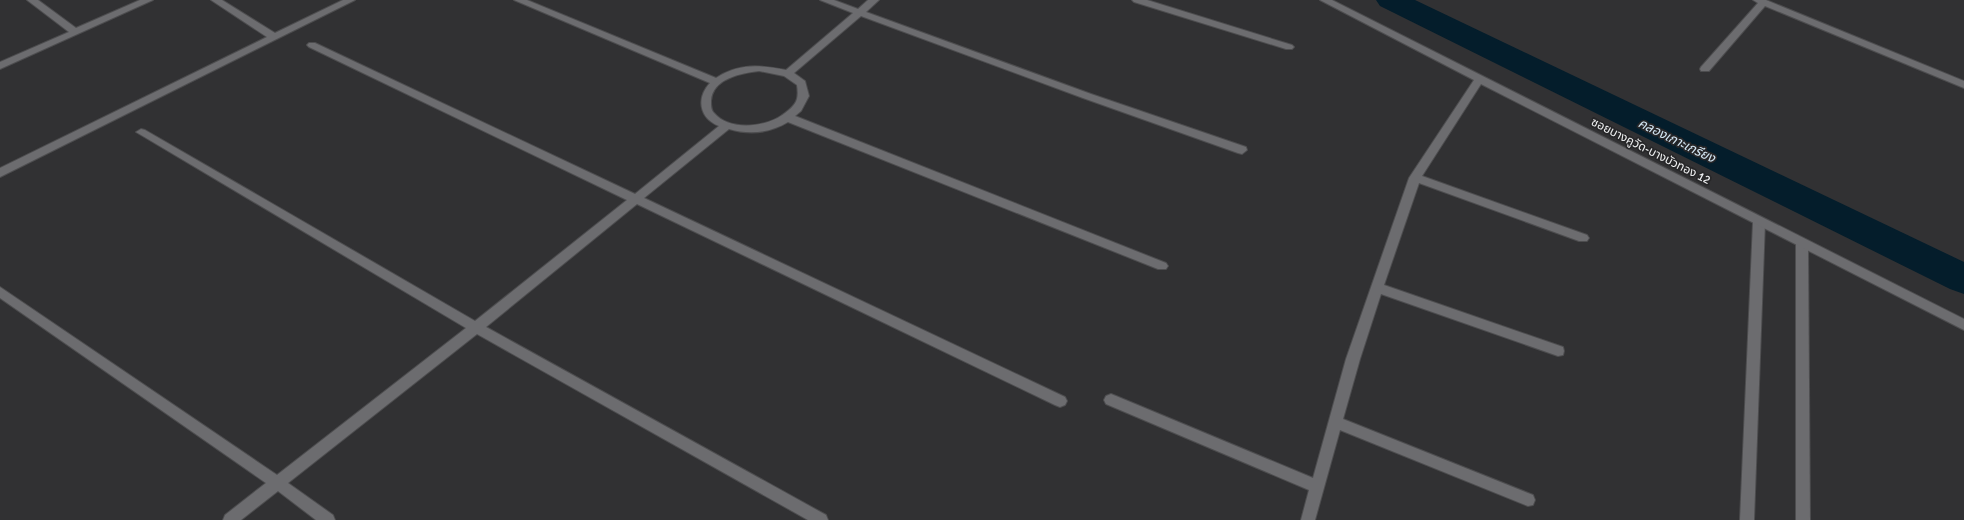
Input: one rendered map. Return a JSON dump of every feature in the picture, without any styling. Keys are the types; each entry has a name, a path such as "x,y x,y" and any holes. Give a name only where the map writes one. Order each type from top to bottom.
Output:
{"street":[{"path":"32,0 75,32"},
{"path":"0,66 148,0"},
{"path":"216,0 274,37"},
{"path":"0,173 350,0"},
{"path":"519,0 717,82"},
{"path":"825,0 1242,150"},
{"path":"788,73 874,0"},
{"path":"1137,0 1289,47"},
{"name":"ซอยบางคูวัด-บางบัวทอง 12","path":"1326,0 1802,244 1964,325"},
{"path":"1705,69 1760,2 1964,85"},
{"path":"312,45 1060,401"},
{"path":"759,68 774,69 788,73 798,80 804,88 804,98 799,109 789,118 775,125 742,129 726,126 715,120 707,111 705,101 709,91 717,82 728,75 743,70 759,68"},
{"path":"1308,520 1353,359 1415,178 1480,78"},
{"path":"789,118 1162,266"},
{"path":"230,520 276,482 476,328 726,126"},
{"path":"142,132 476,328 821,520"},
{"path":"1415,178 1583,238"},
{"path":"1747,520 1759,222"},
{"path":"1802,244 1803,520"},
{"path":"1378,288 1558,351"},
{"path":"0,292 276,482 328,520"},
{"path":"1110,400 1318,487"},
{"path":"1335,422 1528,500"}],"waterway":[{"name":"คลองเกาะเกรียง","path":"1391,0 1964,279"}]}
